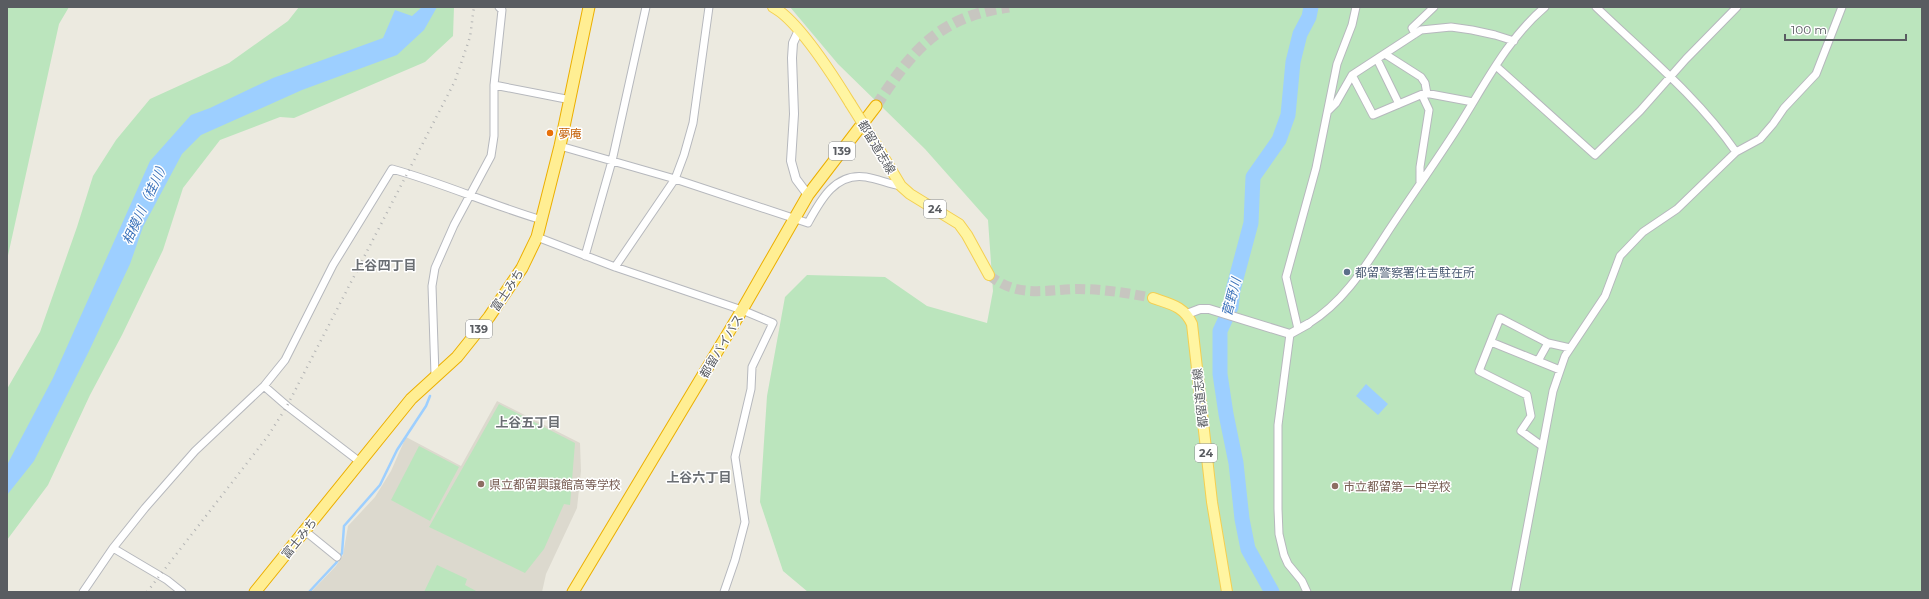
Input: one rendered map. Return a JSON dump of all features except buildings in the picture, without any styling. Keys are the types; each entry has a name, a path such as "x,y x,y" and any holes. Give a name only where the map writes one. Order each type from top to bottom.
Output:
{"highway":[{"name":"富士みち","path":"255,592 306,531 411,399 435,375 457,357 488,317 522,268 537,237 542,220 571,100 589,7"},
{"name":"都留バイパス","path":"573,592 742,310 808,195 876,106"}],"main road":[{"name":"都留道志線","path":"773,7 779,10 799,30 816,52 850,103 901,186 910,194 959,224 967,235 989,275"},
{"path":"1153,298 1168,303 1187,314"},
{"name":"都留道志線","path":"1187,314 1192,324 1212,502 1227,592"}],"street":[{"path":"435,375 432,286 435,268 470,194 491,156 494,136 494,85 502,10 499,7"},
{"path":"585,256 612,161 646,7"},
{"path":"615,267 675,179 693,123 709,7"},
{"path":"1298,329 1286,277 1329,110 1338,64 1352,25 1356,7"},
{"path":"1415,34 1412,28 1434,7"},
{"path":"1187,314 1200,308 1209,309 1290,334 1322,315 1349,289 1496,66 1514,41 1545,7"},
{"path":"1596,7 1670,78 1719,129 1736,152"},
{"path":"1515,592 1553,391 1565,356 1605,296 1620,256 1644,232 1677,209 1736,152 1760,139 1784,108 1816,74 1842,7"},
{"path":"1496,66 1595,155 1640,111 1732,9"},
{"path":"1329,110 1336,103 1352,76 1421,30 1451,27 1495,35 1514,41"},
{"path":"799,30 793,44 792,58 794,114 791,162 796,179 808,195"},
{"path":"1385,54 1421,77 1425,83 1425,94 1429,110 1420,167 1420,182"},
{"path":"1377,59 1399,104"},
{"path":"1352,76 1373,115 1425,94 1473,102"},
{"path":"494,85 571,100"},
{"path":"560,146 675,179 793,220 808,223 820,200 828,191 852,176 866,177 901,186"},
{"path":"82,592 113,548 145,508 195,451 264,386 285,360 333,265 392,169 470,194 542,220"},
{"path":"537,237 615,267 742,310 773,323 752,367 751,388 735,457 744,522 736,560 724,592"},
{"path":"1542,446 1521,431 1531,416 1527,395 1479,371 1500,318 1548,343 1570,348"},
{"path":"1290,334 1278,425 1277,483 1279,534 1288,564 1302,582 1307,592"},
{"path":"1491,342 1560,370"},
{"path":"1538,361 1548,343"},
{"path":"264,386 287,406 360,462"},
{"path":"306,531 337,557"},
{"path":"113,548 167,580 182,592"}],"shaded area":[{"name":"県立都留興譲館高等学校","path":"497,401 580,443 581,471 577,508 546,574 542,592 311,592 336,566 343,555 348,526 375,497 391,471 406,437 461,466"}],"green space":[{"path":"7,7 69,7 59,24 7,260"},
{"path":"299,7 454,7 453,36 425,62 294,118 280,117 220,140 183,188 163,250 122,335 90,395 48,485 7,540 7,389 40,332 77,227 93,176 116,140 150,99 229,63 288,21"},
{"path":"790,7 1922,7 1922,592 808,592 783,571 760,502 767,396 785,297 807,275 885,277 927,306 987,323 993,291 988,220 925,149 838,64"},
{"path":"499,404 575,443 570,505 564,504 544,549 525,573 429,527"},
{"path":"419,446 459,467 430,521 391,500"},
{"path":"437,565 467,579 465,585 478,592 424,592"}],"water":[{"name":"相模川（桂川）","path":"422,7 437,7 424,30 397,55 302,90 201,135 182,154 143,227 130,264 89,351 34,461 7,495 7,465 53,378 150,161 191,115 210,108 273,78 383,38 395,10 412,16"},
{"path":"1366,384 1388,404 1378,415 1356,396"}],"waterway":[{"name":"菅野川","path":"1272,592 1248,549 1242,519 1236,463 1220,374 1220,331 1231,307 1233,290 1251,223 1253,177 1279,140 1288,115 1293,62 1300,34 1309,17 1311,7"},
{"path":"309,592 336,563 342,553 344,526 380,485 397,450 426,406 430,396"}],"tunnel":[{"path":"876,106 902,68 930,39 945,28 963,19 984,12 1009,7"},
{"path":"989,275 999,282 1020,290 1096,290 1153,298"}],"railway":[{"path":"147,592 268,436 287,406 455,81 470,37 474,7"}],"place":[{"name":"夢庵","path":"550,133"},
{"name":"都留警察署住吉駐在所","path":"1347,272"},
{"name":"県立都留興譲館高等学校","path":"481,484"},
{"name":"市立都留第一中学校","path":"1335,486"}],"district":[{"name":"上谷四丁目","path":"384,265"},
{"name":"上谷五丁目","path":"528,422"},
{"name":"上谷六丁目","path":"699,477"}]}
